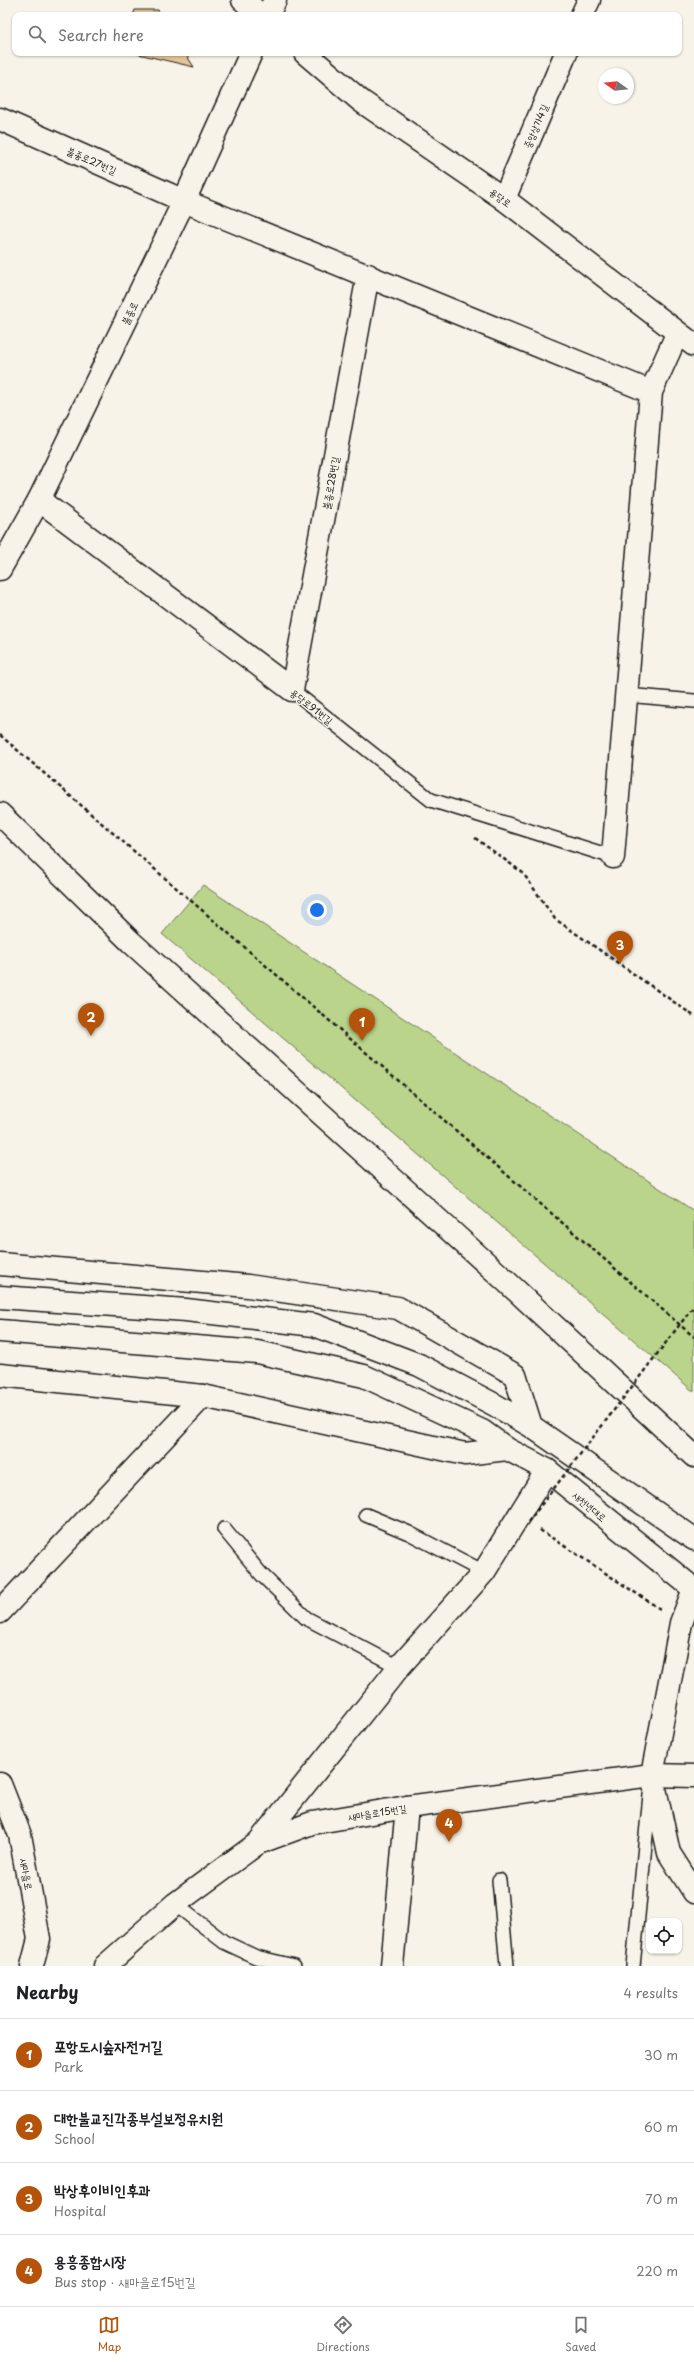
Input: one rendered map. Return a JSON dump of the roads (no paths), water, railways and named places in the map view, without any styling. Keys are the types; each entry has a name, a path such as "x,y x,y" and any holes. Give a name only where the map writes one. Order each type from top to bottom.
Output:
{"street":[{"path":"243,0 257,12"},
{"path":"269,12 275,0"},
{"path":"583,12 589,0"},
{"name":"불종로","path":"0,569 39,500 184,201 250,56"},
{"name":"용당로","path":"308,56 361,101 504,198 686,339"},
{"name":"중앙상가4길","path":"504,198 565,56"},
{"name":"불종로27번길","path":"0,119 184,201"},
{"path":"184,201 651,392"},
{"name":"불종로28번길","path":"292,690 368,275"},
{"path":"613,857 651,392 686,339"},
{"name":"용당로91번길","path":"39,500 292,690"},
{"path":"0,814 131,942 495,1271 694,1456"},
{"path":"0,1264 248,1286 398,1308 515,1375 531,1426"},
{"path":"0,1297 186,1310 314,1325 418,1365 495,1405 531,1426 694,1539"},
{"name":"새천년대로","path":"0,1331 257,1352 364,1376 482,1431 507,1449 547,1470 694,1589"},
{"path":"0,1375 202,1396 465,1454 507,1449"},
{"path":"0,1612 202,1396"},
{"path":"258,1843 400,1667 484,1572 547,1470"},
{"path":"694,1589 681,1623 652,1775 669,1853 694,1892"},
{"name":"새마을로15번길","path":"105,1966 175,1904 258,1843 312,1823 407,1807 652,1775 694,1776"},
{"name":"새마을로","path":"0,1784 20,1835 39,1939 32,1966"},
{"path":"392,1966 407,1807"}],"lane":[{"name":"용당로91번길","path":"292,690 431,800 613,857"},
{"path":"626,695 694,700"},
{"path":"366,1515 409,1533 484,1572"},
{"path":"224,1530 260,1574 306,1618 400,1667"},
{"path":"634,1966 652,1775"},
{"path":"499,1880 507,1966"},
{"path":"175,1904 224,1942 256,1957 294,1966"}],"place":[{"name":"박상후이비인후과","path":"620,964"},
{"name":"대한불교진각종부설보정유치원","path":"91,1036"},
{"name":"포항도시숲자전거길","path":"362,1041"},
{"name":"용흥종합시장","path":"449,1842"}]}
